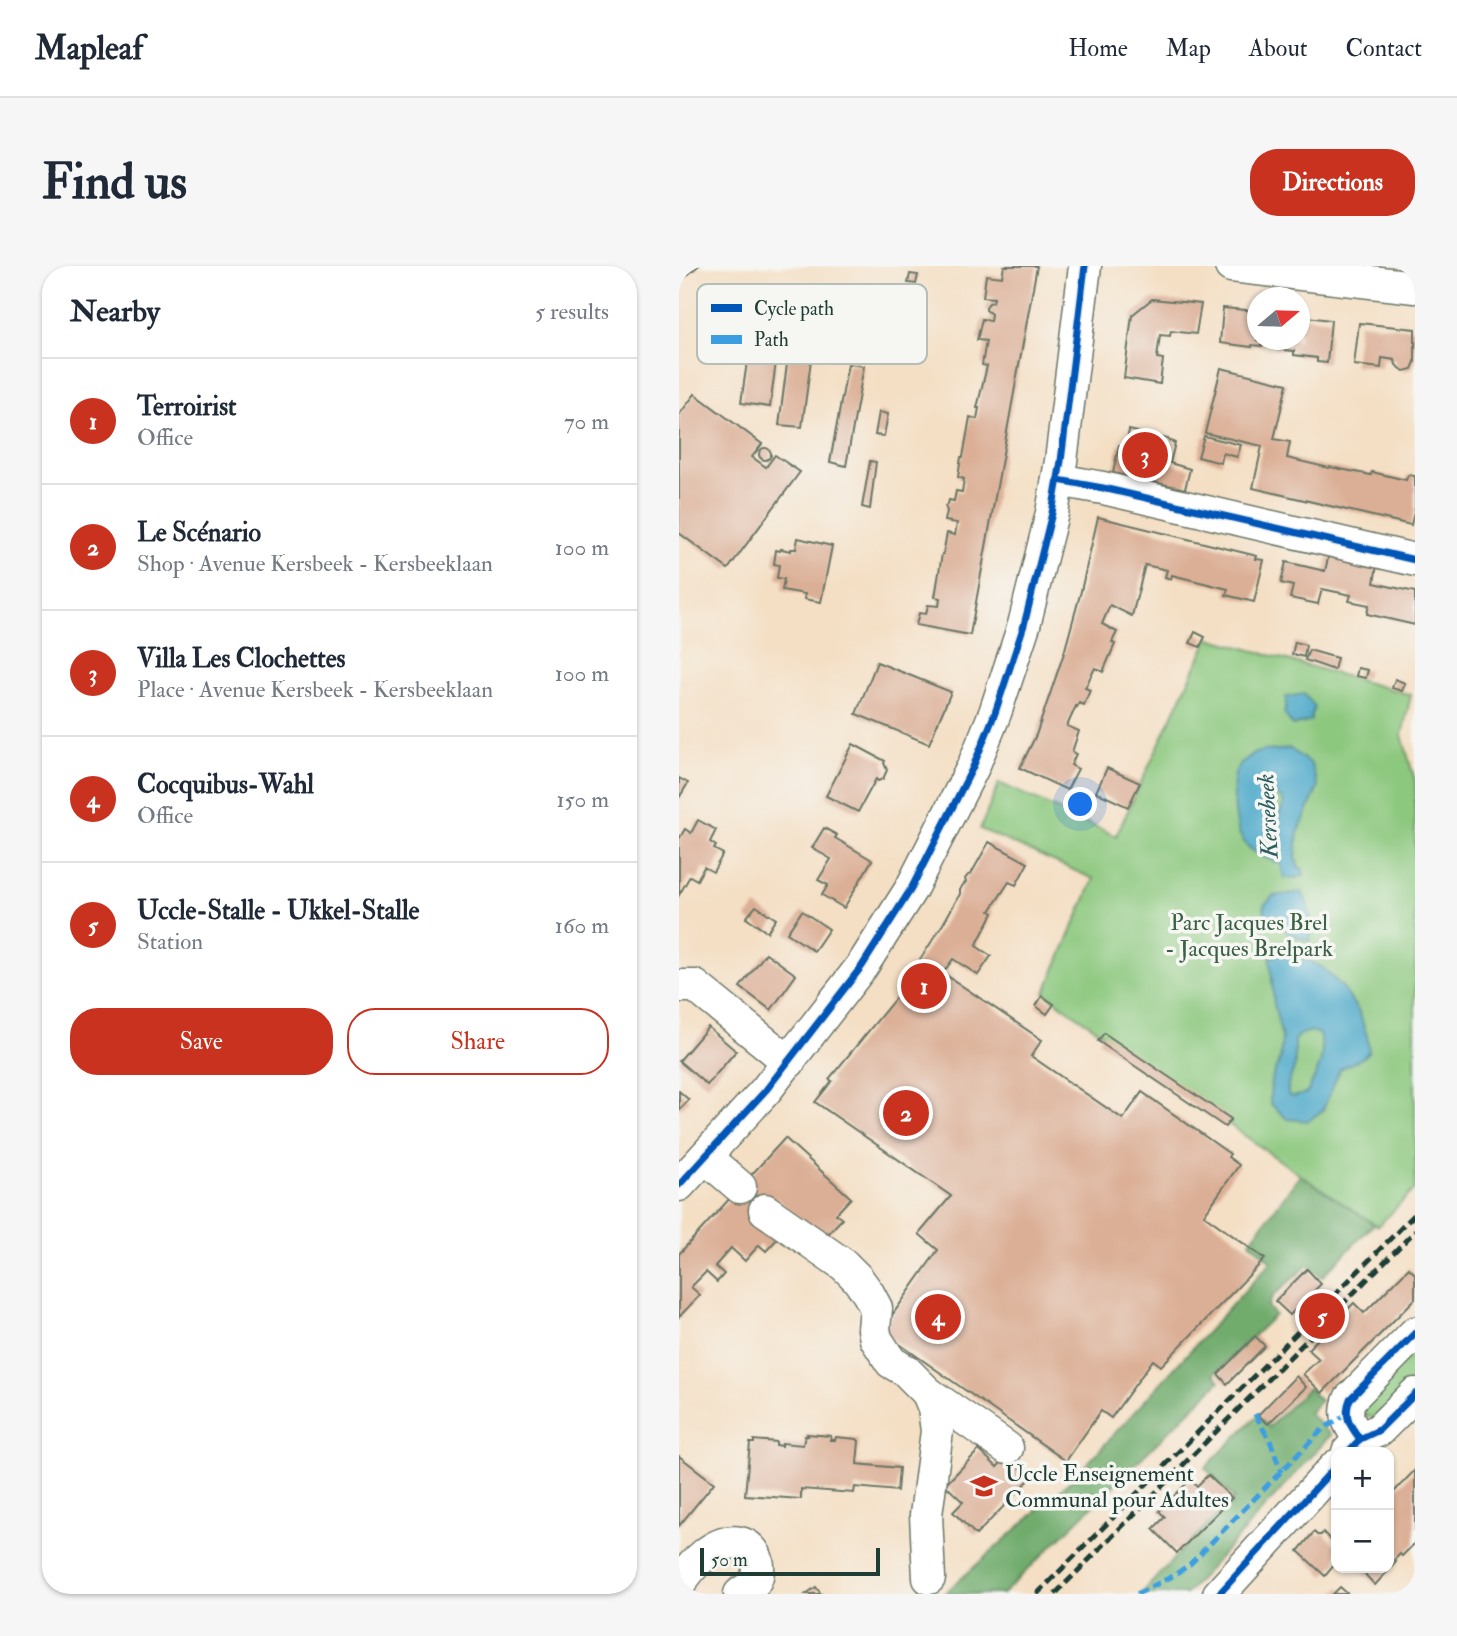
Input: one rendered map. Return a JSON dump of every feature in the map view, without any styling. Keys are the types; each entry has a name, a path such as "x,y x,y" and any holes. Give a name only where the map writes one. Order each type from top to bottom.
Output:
{"street":[{"path":"679,1185 766,1090 862,966 911,890 973,767 995,713 1024,625 1041,561 1058,480 1085,266"},
{"path":"1231,266 1415,287"},
{"path":"1058,480 1415,560"},
{"path":"679,986 695,986 789,1062"},
{"path":"705,1157 740,1187"},
{"path":"765,1210 844,1265 857,1278 876,1308 876,1339 891,1362 906,1371 928,1393 1007,1448"},
{"path":"1415,1334 1350,1399 1346,1408 1347,1422 1354,1446 1379,1430 1415,1394"},
{"path":"928,1393 934,1408 937,1431 926,1515 929,1578"},
{"path":"1219,1594 1331,1471"},
{"path":"679,1585 688,1570 705,1554 721,1545 739,1543 750,1548 757,1559 759,1573 752,1585 740,1594"}],"green space":[{"name":"Parc Jacques Brel - Jacques Brelpark","path":"1209,638 1411,695 1402,735 1415,781 1415,1189 1378,1226 1300,1175 1045,993 1094,879 980,829 999,783 1116,836"},
{"path":"1300,1175 1374,1224 1322,1277 1308,1265 1273,1296 1268,1307 1275,1315 1214,1374 1220,1381 1003,1594 944,1594 1077,1475 1271,1262 1250,1242"},
{"path":"1415,1346 1415,1382 1373,1418 1366,1416 1361,1408"},
{"path":"1308,1388 1320,1401 1309,1413 1331,1435 1186,1594 1141,1594 1234,1498 1205,1468 1257,1416 1269,1427"}],"water":[{"path":"1304,694 1315,707 1312,720 1293,726 1284,713 1286,697"},
{"path":"1289,748 1311,764 1318,787 1298,833 1296,858 1304,875 1297,878 1284,878 1281,864 1258,854 1244,842 1237,824 1234,794 1236,771 1245,760 1260,752","holes":["1275,793 1284,804 1278,817 1267,820 1263,815 1262,800 1266,795"]},
{"path":"1302,892 1310,916 1310,942 1289,933 1265,914 1264,905 1273,896"},
{"path":"1287,951 1322,967 1342,987 1359,1012 1367,1036 1369,1051 1364,1057 1340,1069 1323,1110 1308,1121 1287,1119 1270,1103 1271,1080 1280,1059 1282,1038 1274,1004 1270,958","holes":["1312,1031 1319,1034 1321,1058 1307,1093 1293,1097 1288,1095 1288,1084 1295,1066 1295,1040 1301,1034"]}],"building":[{"path":"679,266 698,266 679,282"},
{"path":"1004,266 1037,266 970,635 916,625 919,613 926,614 928,605 939,606 940,598 935,597 942,554 947,533 955,535 957,523 945,521 945,506 949,500 954,501 956,491 962,492 964,479 958,477 961,457 970,417 977,419 987,366 982,365 986,341 977,340 982,319 990,321 991,314 986,307 994,298 983,297 986,275 1002,277"},
{"path":"910,274 918,275 916,284 908,283"},
{"path":"1152,299 1201,304 1196,334 1171,331 1170,336 1160,335 1157,358 1163,359 1160,384 1124,378 1132,315"},
{"path":"1223,308 1247,310 1247,346 1220,343"},
{"path":"1310,317 1331,320 1327,363 1317,362 1317,358 1294,355 1294,351 1284,350 1310,350"},
{"path":"1359,323 1415,329 1415,362 1412,369 1404,371 1396,365 1395,360 1382,358 1381,368 1354,365"},
{"path":"747,364 776,364 770,407 741,403"},
{"path":"787,364 810,364 802,427 779,425"},
{"path":"848,364 864,366 846,466 830,462"},
{"path":"1221,368 1287,384 1274,439 1290,442 1287,458 1329,468 1371,475 1372,472 1406,480 1408,475 1415,476 1415,509 1411,525 1253,488 1262,446 1205,433"},
{"path":"695,394 762,444 752,457 766,467 775,455 800,472 728,569 679,533 679,415"},
{"path":"879,412 888,414 884,436 875,435"},
{"path":"1129,430 1175,443 1170,463 1190,469 1185,489 1113,473 1119,445 1126,446"},
{"path":"1204,436 1241,445 1237,457 1223,453 1221,463 1198,457"},
{"path":"765,448 771,454 765,460 759,454"},
{"path":"870,461 876,462 870,509 862,507"},
{"path":"1098,517 1257,556 1256,559 1264,560 1254,602 1226,595 1228,589 1172,575 1171,579 1165,577 1167,570 1145,565 1132,616 1110,605 1102,624 1117,632 1112,642 1115,644 1103,672 1095,668 1085,688 1090,690 1084,705 1079,703 1076,706 1067,726 1079,731 1072,752 1076,754 1071,765 1078,769 1067,790 1020,768 1036,735 1064,653"},
{"path":"798,538 832,546 821,602 804,599 805,594 782,590 784,579 777,578 779,565 774,564 776,550 796,549"},
{"path":"1329,554 1377,565 1374,583 1415,592 1415,625 1367,614 1369,605 1349,601 1351,595 1322,589 1318,604 1290,598 1293,586 1281,583 1286,562 1325,571"},
{"path":"1195,632 1205,637 1200,647 1190,643"},
{"path":"1295,642 1306,645 1304,657 1292,654"},
{"path":"1309,650 1337,658 1334,670 1305,660"},
{"path":"877,662 951,692 929,744 856,714"},
{"path":"1358,668 1368,670 1366,678 1356,676"},
{"path":"1395,679 1405,683 1402,691 1392,688"},
{"path":"853,744 885,761 887,770 883,779 876,779 858,812 826,796"},
{"path":"1107,768 1140,783 1128,807 1096,792"},
{"path":"679,778 688,783 679,798"},
{"path":"698,820 716,830 710,842 716,846 714,849 723,854 713,872 704,867 697,880 690,876 679,895 679,839 685,829 691,833"},
{"path":"824,828 837,835 835,838 872,860 844,908 822,895 828,885 818,880 831,859 812,848"},
{"path":"989,842 1028,863 1016,885 1009,882 990,911 993,913 976,946 991,956 978,975 953,959 943,973 1042,1040 1031,1056 1123,1119 1142,1092 1230,1154 1228,1157 1239,1165 1204,1215 1265,1259 1161,1366 1153,1360 1111,1418 1101,1411 1066,1461 881,1331 938,1250 919,1234 951,1196 815,1102 832,1081 829,1079 894,1000 943,924 966,882 965,879 971,874"},
{"path":"756,906 776,919 767,932 746,918"},
{"path":"802,911 829,929 814,951 787,933"},
{"path":"766,953 796,975 771,1010 740,987"},
{"path":"1042,996 1054,1004 1047,1014 1036,1006"},
{"path":"708,1027 736,1051 707,1085 679,1061"},
{"path":"1104,1033 1231,1119 1225,1127 1098,1041"},
{"path":"679,1091 689,1100 679,1110"},
{"path":"785,1138 851,1198 836,1214 842,1219 825,1237 818,1235 776,1198 759,1217 780,1236 766,1251 759,1245 745,1261 731,1248 715,1266 724,1274 717,1282 706,1272 691,1287 700,1295 679,1317 679,1254"},
{"path":"1409,1268 1415,1274 1415,1299 1322,1393 1303,1374 1319,1359 1308,1349 1354,1303 1364,1313"},
{"path":"1307,1269 1321,1284 1290,1315 1275,1301"},
{"path":"1255,1336 1265,1346 1227,1384 1218,1374"},
{"path":"1296,1376 1306,1387 1268,1424 1258,1415"},
{"path":"807,1434 831,1436 830,1440 835,1440 836,1437 857,1439 857,1464 899,1468 897,1491 855,1487 854,1493 801,1489 801,1499 745,1495 750,1443 754,1443 754,1440 776,1442 776,1445 782,1446 782,1443 803,1445"},
{"path":"979,1450 997,1467 1008,1456 1031,1478 976,1535 953,1512 963,1502 945,1485"},
{"path":"679,1456 714,1483 679,1526"},
{"path":"1415,1470 1415,1543 1394,1560 1394,1510 1394,1492"},
{"path":"1208,1475 1232,1498 1177,1553 1153,1529 1165,1517 1159,1511 1190,1480 1197,1486"},
{"path":"1314,1532 1321,1535 1323,1532 1331,1541 1331,1569 1325,1576 1298,1551"},
{"path":"1364,1573 1386,1573 1375,1585"},
{"path":"816,1587 821,1594 806,1594"},
{"path":"1340,1587 1348,1594 1333,1594"}],"railway":[{"path":"1037,1594 1415,1214"},
{"path":"1055,1594 1415,1231"}],"marked path":[{"path":"1255,1414 1271,1443 1281,1472"},
{"path":"1137,1594 1190,1564 1323,1429 1347,1414"}],"cycle path":[{"path":"679,1185 766,1090 862,966 911,889 973,767 995,713 1024,625 1052,513 1085,266"},
{"path":"1058,480 1415,560"},
{"path":"1360,1439 1349,1420 1347,1411 1350,1399 1415,1333"},
{"path":"1353,1447 1360,1439 1379,1430 1415,1394"},
{"path":"1219,1594 1331,1471"}],"place":[{"name":"Villa Les Clochettes","path":"1145,455"},
{"name":"Terroirist","path":"924,986"},
{"name":"Le Scénario","path":"906,1113"},
{"name":"Uccle-Stalle - Ukkel-Stalle","path":"1322,1316"},
{"name":"Cocquibus-Wahl","path":"938,1317"},
{"name":"Uccle Enseignement Communal pour Adultes","path":"984,1486"}],"water label":[{"name":"Kersebeek","path":"1268,816"}]}
